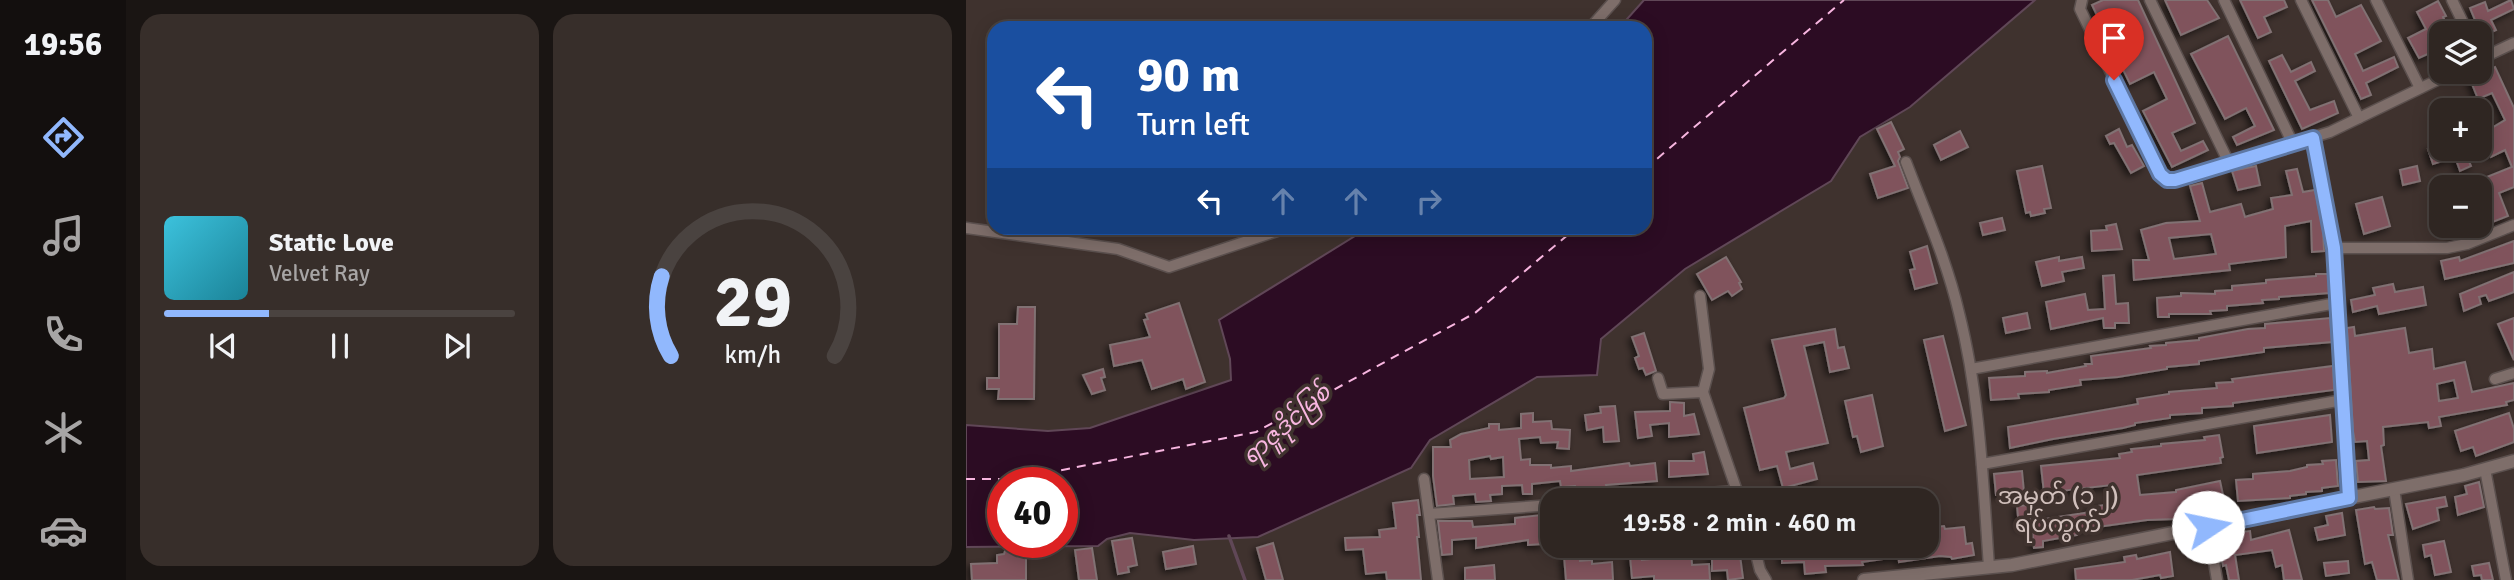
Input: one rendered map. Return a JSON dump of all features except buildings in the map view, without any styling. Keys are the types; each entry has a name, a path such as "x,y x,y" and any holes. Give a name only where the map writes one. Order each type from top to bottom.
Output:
{"street":[{"path":"1596,21 1615,0"},
{"path":"2082,0 2080,9 2160,174 2167,180 2175,180 2313,138 2429,84"},
{"path":"2150,0 2229,163"},
{"path":"2224,0 2293,144"},
{"path":"2301,0 2359,118"},
{"path":"2376,0 2420,88"},
{"path":"2452,0 2462,21"},
{"path":"2492,53 2514,43"},
{"path":"2313,138 2334,248 2349,498"},
{"path":"1906,162 1948,273 1971,369 1982,464 1989,567"},
{"path":"2334,248 2447,248 2467,244 2514,225"},
{"path":"966,228 987,231"},
{"path":"1017,235 1118,249 1169,267 1265,235"},
{"path":"1700,296 1709,369 1703,392 1735,488"},
{"path":"1971,369 2337,303"},
{"path":"2495,379 2514,373"},
{"path":"1658,378 1664,394 1703,392"},
{"path":"1982,464 2343,400"},
{"path":"1864,580 2012,565 2394,489 2514,461"},
{"path":"2485,469 2506,580"},
{"path":"1424,479 1438,580"},
{"path":"2394,489 2408,580"},
{"path":"1429,514 1540,506"},
{"path":"2208,527 2217,580"},
{"path":"1757,558 1766,580"}],"water":[{"name":"ရာဇူဒိုင်မြစ်","path":"1644,0 2035,0 1910,107 1860,137 1831,181 1685,269 1601,339 1597,375 1537,377 1430,440 1411,468 1258,537 1194,540 1130,533 1107,539 1098,546 1078,546 1078,467 987,467 987,547 966,547 966,425 1048,431 1090,428 1231,380 1230,359 1219,320 1357,235 1652,235 1652,21 1625,21"}],"waterway":[{"path":"1229,536 1245,580"}],"ferry route":[{"path":"1652,163 1844,0"},
{"path":"966,479 1016,479 1256,432 1475,313 1568,235"}],"district":[{"name":"အမှတ် (၁၂) ရပ်ကွက်","path":"2058,510"}],"route":[{"path":"2114,80 2160,174 2167,180 2175,180 2313,138 2334,248 2349,498 2208,527"}]}
